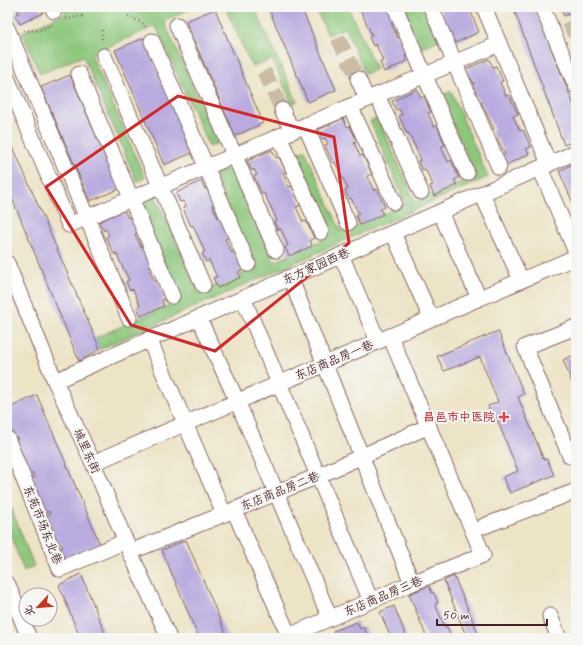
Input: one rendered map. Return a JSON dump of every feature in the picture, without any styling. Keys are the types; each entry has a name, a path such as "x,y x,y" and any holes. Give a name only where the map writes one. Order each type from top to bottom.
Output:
{"street":[{"path":"395,7 467,172"},
{"path":"431,7 499,167"},
{"path":"484,7 576,252"},
{"path":"542,7 560,33 576,86"},
{"path":"177,25 276,250"},
{"path":"8,30 12,53 86,217 129,318"},
{"path":"152,41 248,264"},
{"path":"7,78 69,224 499,44"},
{"path":"104,56 203,284"},
{"path":"79,74 172,296"},
{"path":"358,79 372,97 421,192"},
{"path":"350,106 394,202"},
{"path":"282,110 292,131 348,223"},
{"path":"292,131 321,232"},
{"name":"东方家园西巷","path":"55,381 576,152"},
{"path":"482,194 520,280"},
{"path":"440,212 479,298"},
{"path":"393,232 431,318"},
{"path":"341,256 429,426"},
{"name":"东店商品房一巷","path":"93,463 576,256"},
{"name":"城里东街","path":"7,263 55,381 93,463 128,547 169,638"},
{"path":"290,277 412,583"},
{"path":"243,298 371,601"},
{"path":"199,318 237,401 330,618"},
{"path":"570,456 525,347 576,327"},
{"path":"149,339 185,423 229,512 286,637"},
{"name":"东店商品房二巷","path":"128,547 229,512 318,476 429,426"},
{"name":"东店商品房三巷","path":"286,637 412,583 483,555 429,426"},
{"name":"东苑市场东北巷","path":"7,438 60,569 128,547"},
{"path":"484,526 576,492"},
{"path":"7,585 29,638"},
{"path":"550,616 559,638"}],"path":[{"path":"8,30 42,30 57,15 83,16"},
{"path":"128,16 150,26"},
{"path":"144,24 152,41"}],"highlighted area":[{"path":"178,96 334,137 349,243 215,351 131,325 46,187"}],"green space":[{"path":"63,7 194,7 164,21 218,143 209,147 156,26 91,54 145,178 137,182 83,56 40,74 22,32 66,13"},
{"path":"225,7 254,7 297,101 292,104 272,59 252,67"},
{"path":"315,7 348,7 376,69 365,74 345,28 328,35"},
{"path":"401,7 426,7 440,39 420,49"},
{"path":"451,91 488,177 100,349 95,338 181,300 137,201 154,193 199,293 255,268 211,169 229,161 274,262 329,237 293,155 305,150 341,232 406,204 370,121 378,118 415,202 476,175 440,96"},
{"path":"7,497 34,566 24,571 7,527"}],"building":[{"path":"16,7 40,7 43,13 20,24 15,15 19,13"},
{"path":"268,7 301,7 336,90 308,102"},
{"path":"356,7 390,7 396,21 391,23 398,38 401,36 409,54 405,56 407,61 384,72 380,62 383,61 376,44 373,46 369,37 372,36 360,9 357,10"},
{"path":"439,7 469,7 479,32 455,43"},
{"path":"513,7 534,7 576,110 576,140 564,145"},
{"path":"560,7 576,7 576,43 567,23 572,21 569,14 564,16"},
{"path":"215,9 263,123 235,136 186,21"},
{"path":"144,38 192,153 164,165 115,50"},
{"path":"489,59 493,67 496,66 503,81 500,82 506,96 509,95 518,114 513,116 520,131 523,130 531,147 526,149 529,154 506,165 502,156 505,154 497,138 495,139 491,131 494,129 481,102 479,103 471,85 474,84 471,78 468,79 464,70"},
{"path":"70,75 119,189 90,201 41,87"},
{"path":"417,89 421,98 424,96 431,112 428,113 434,127 437,125 445,145 441,147 448,162 451,160 459,178 454,180 457,185 434,196 430,186 433,185 425,169 422,170 418,161 421,160 409,133 407,134 399,116 402,115 399,109 396,110 392,101"},
{"path":"343,118 347,127 350,126 357,141 354,142 360,156 363,155 372,174 367,176 374,191 377,189 385,207 380,209 383,214 360,225 356,216 359,214 345,190 348,189 335,162 333,163 325,145 328,144 325,138 322,139 318,130"},
{"path":"7,133 100,349 79,361 7,186"},
{"path":"272,150 276,158 279,157 286,172 283,173 289,187 292,186 301,205 296,207 303,222 306,221 314,238 310,240 312,246 289,256 285,247 288,245 281,229 278,230 274,222 277,220 264,193 262,194 254,176 257,175 254,169 252,171 247,161"},
{"path":"571,165 576,177 576,202 573,203 559,171"},
{"path":"201,181 205,189 208,188 215,203 212,205 218,218 221,217 230,237 225,239 232,253 235,252 243,269 238,272 241,277 218,288 213,278 217,277 209,260 206,262 202,253 205,252 193,225 191,226 183,208 186,206 183,201 180,202 176,193"},
{"path":"124,210 128,218 131,217 138,232 135,234 141,247 144,246 153,265 148,267 155,282 158,281 166,298 162,300 164,306 141,316 137,307 140,306 133,289 130,290 126,282 129,280 116,253 114,254 106,237 109,235 106,229 104,231 99,222"},
{"path":"498,331 524,394 518,397 544,460 547,459 554,475 510,493 503,477 518,471 496,417 493,419 488,406 498,402 480,357 444,371 437,356"},
{"path":"576,354 576,392 563,360"},
{"path":"37,395 100,544 64,560 59,549 63,547 61,543 58,545 46,516 50,514 49,511 46,513 31,480 35,478 33,473 30,475 15,440 18,439 17,437 14,439 8,425 12,423 11,420 8,422 7,420 7,409"},
{"path":"186,540 228,638 199,638 162,550"},
{"path":"81,574 107,638 80,638 59,585"},
{"path":"454,576 480,638 467,638 444,581"},
{"path":"429,586 438,603 435,604 445,627 447,627 452,638 427,638 409,594"},
{"path":"394,606 407,638 391,638 380,612"},
{"path":"357,622 360,629 364,627 368,638 336,638 333,631"},
{"path":"7,624 13,638 7,638"}],"tunnel":[{"path":"565,31 576,26"},
{"path":"338,38 358,79"},
{"path":"264,71 282,110"}],"place":[{"name":"昌邑市中医院","path":"504,417"}]}
